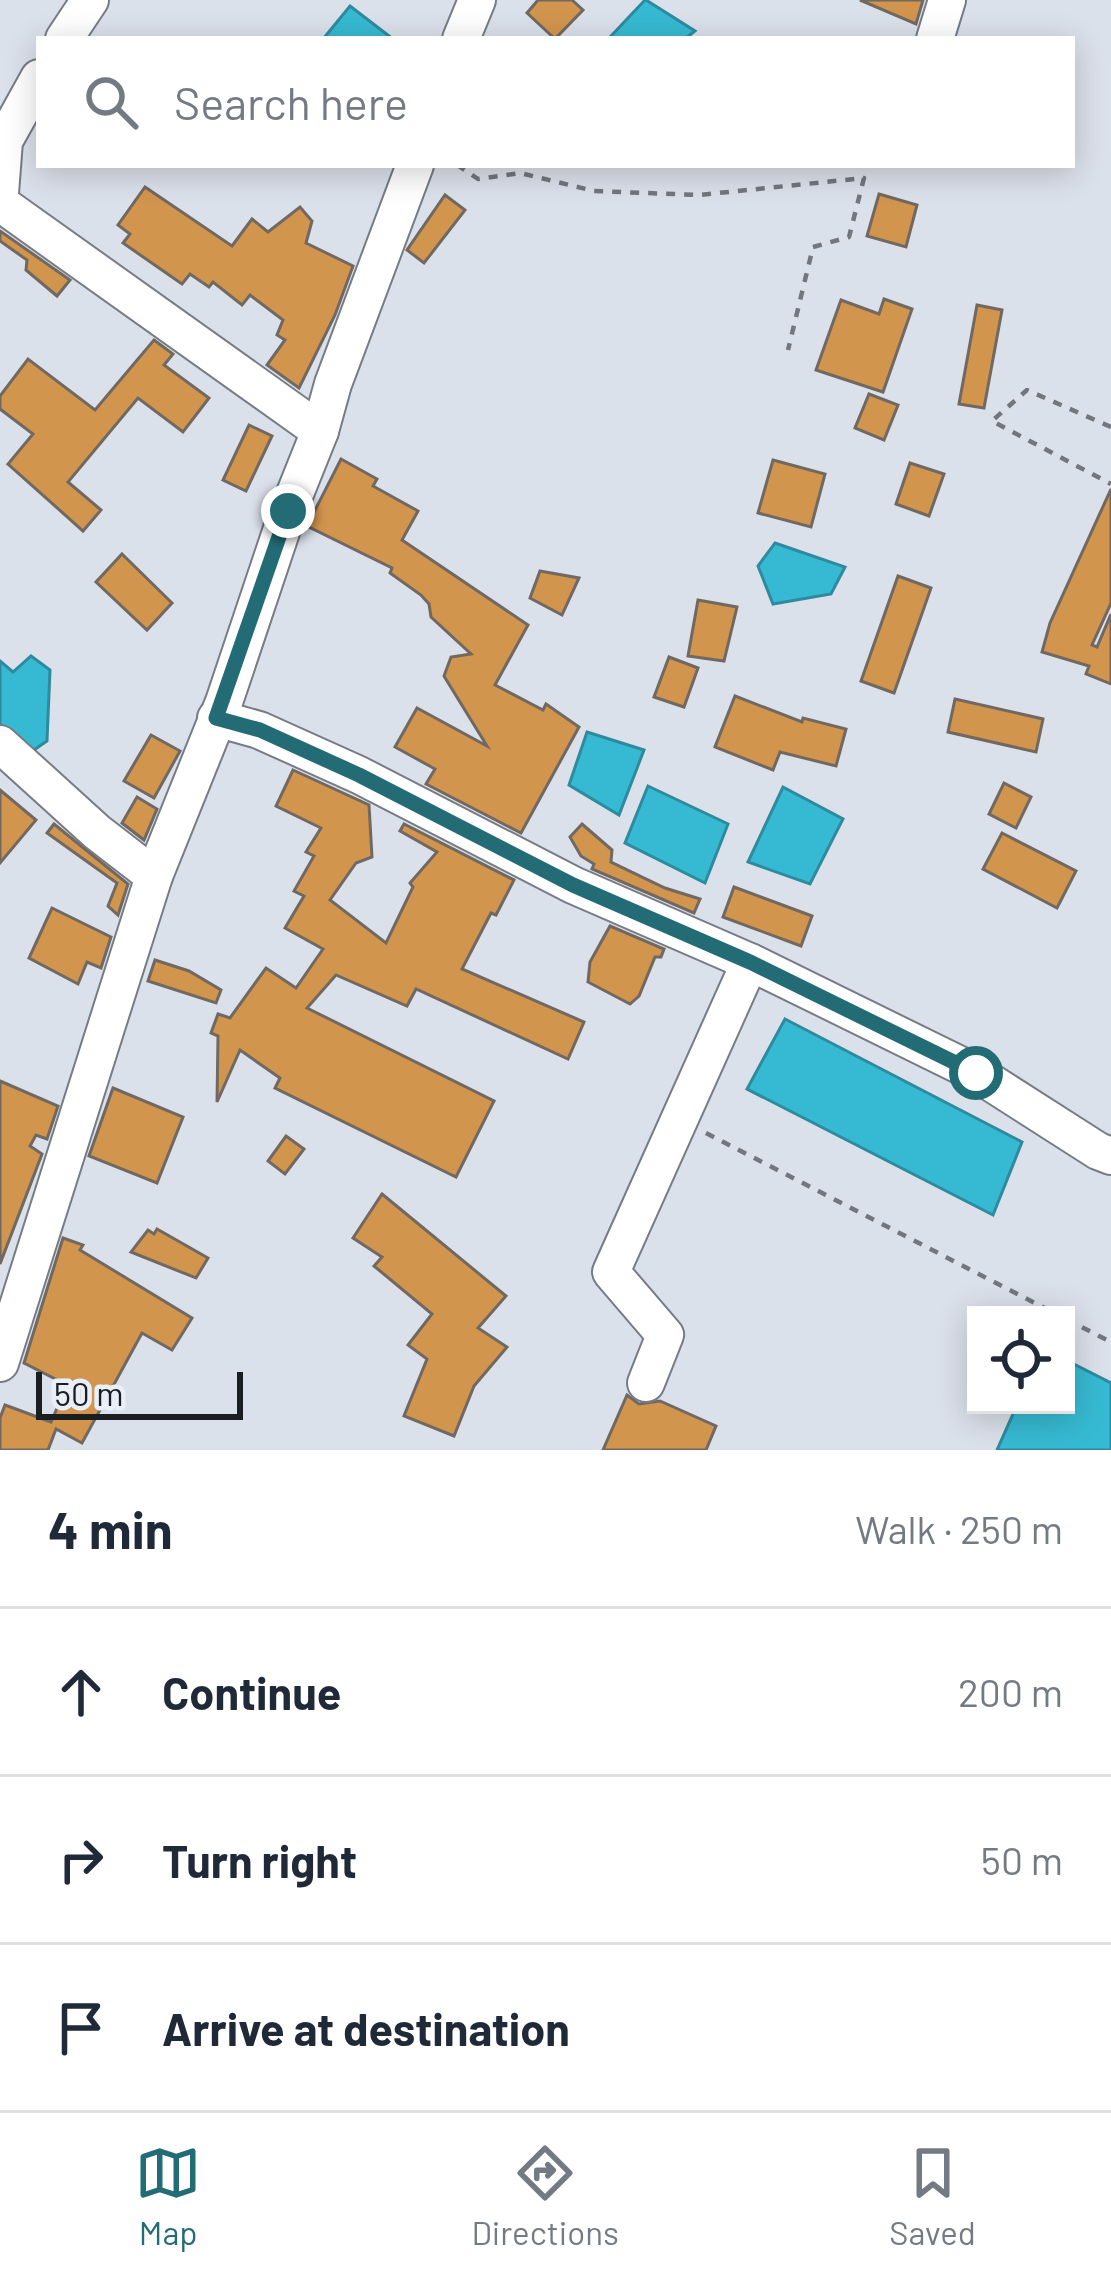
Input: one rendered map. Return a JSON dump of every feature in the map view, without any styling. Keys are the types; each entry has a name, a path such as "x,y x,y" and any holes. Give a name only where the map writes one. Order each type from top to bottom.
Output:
{"street":[{"path":"66,36 90,0"},
{"path":"462,36 477,0"},
{"path":"935,36 947,0"},
{"path":"0,193 4,141 36,83"},
{"path":"0,1363 154,876 415,168"},
{"path":"0,203 320,431"},
{"path":"216,718 260,730 359,775 573,885 750,962 976,1073 1111,1156"},
{"path":"0,744 97,832 154,876"},
{"path":"646,1383 665,1334 611,1272 750,962"}],"path":[{"path":"462,168 478,179 520,173 594,191 657,194 699,195 864,178 849,237 813,248 788,350"},
{"path":"1111,427 1027,391 992,421 1111,484"},
{"path":"680,1119 1041,1306"},
{"path":"1075,1324 1111,1342"}],"water":[{"path":"645,0 695,31 689,36 611,36"},
{"path":"350,6 389,36 325,36"},
{"path":"775,543 845,567 831,594 773,604 758,566"},
{"path":"31,656 50,670 47,741 31,752 0,725 0,661 13,672"},
{"path":"587,732 644,750 619,815 569,785"},
{"path":"648,786 728,824 705,883 625,843"},
{"path":"783,787 843,819 810,884 748,862"},
{"path":"785,1019 1022,1142 993,1215 747,1089"},
{"path":"1075,1365 1111,1383 1111,1450 997,1450 1013,1414 1075,1414"}],"building":[{"path":"538,0 572,0 583,10 558,36 552,36 527,13"},
{"path":"860,0 923,0 916,24"},
{"path":"145,187 232,246 252,219 268,232 300,207 312,221 306,243 353,266 299,388 267,365 285,340 277,335 283,320 250,295 242,305 213,282 209,287 190,274 182,284 123,243 130,234 118,225"},
{"path":"879,194 917,205 906,247 867,236"},
{"path":"445,195 465,210 424,263 407,250"},
{"path":"0,231 70,280 57,296 26,270 27,260 0,241"},
{"path":"884,299 912,309 883,392 816,370 841,300 879,314"},
{"path":"977,305 1002,310 984,408 959,404"},
{"path":"154,340 173,354 164,365 209,398 183,432 138,398 68,482 101,510 83,531 8,464 33,434 0,409 0,396 28,359 95,410"},
{"path":"869,394 898,405 884,440 855,428"},
{"path":"249,425 272,436 246,491 223,480"},
{"path":"341,459 377,479 373,486 418,511 402,540 528,625 495,685 543,710 546,704 579,727 521,833 426,784 435,769 395,747 417,708 487,746 444,676 451,657 471,654 431,617 421,595 390,573 392,568 307,526"},
{"path":"773,460 825,474 811,527 758,513"},
{"path":"910,463 944,474 929,516 896,504"},
{"path":"1111,489 1111,603 1092,645 1097,647 1111,614 1111,684 1086,674 1089,666 1042,652 1050,623"},
{"path":"122,554 172,603 147,630 96,582"},
{"path":"540,571 579,578 562,615 530,598"},
{"path":"898,576 931,588 894,693 861,681"},
{"path":"698,600 737,607 724,661 688,656"},
{"path":"669,657 698,668 684,707 654,697"},
{"path":"735,696 802,722 803,718 846,729 836,766 780,752 773,770 715,747"},
{"path":"955,699 1043,719 1036,752 948,732"},
{"path":"151,735 180,751 154,798 124,781"},
{"path":"293,770 369,805 372,857 356,863 330,900 386,943 413,887 410,883 437,852 400,831 404,824 514,880 462,969 584,1022 568,1059 416,989 407,1006 336,975 307,1008 494,1101 456,1177 275,1088 280,1078 240,1050 217,1102 218,1036 211,1033 218,1014 230,1018 266,968 296,988 323,949 285,928 304,896 294,891 314,856 306,852 321,828 276,806"},
{"path":"1004,783 1031,797 1016,828 989,814"},
{"path":"0,790 36,820 0,863"},
{"path":"137,797 157,809 144,840 122,823"},
{"path":"54,824 128,884 118,915 108,906 117,883 47,833"},
{"path":"582,824 612,850 611,862 700,899 694,913 592,869 594,864 581,856 570,837"},
{"path":"1002,833 1076,871 1057,908 983,869"},
{"path":"734,887 812,916 801,946 723,917"},
{"path":"52,908 111,937 101,968 87,962 78,984 29,958"},
{"path":"610,926 664,949 630,1004 588,982 590,962"},
{"path":"155,960 189,971 221,990 216,1003 148,981"},
{"path":"0,1081 58,1106 47,1139 36,1135 30,1146 42,1154 0,1264"},
{"path":"113,1088 183,1117 157,1183 89,1156"},
{"path":"286,1136 304,1149 285,1174 268,1161"},
{"path":"382,1194 506,1296 478,1328 507,1347 474,1386 454,1436 404,1416 427,1359 408,1345 432,1314 374,1266 382,1257 353,1238"},
{"path":"157,1229 208,1258 196,1278 131,1252 148,1230 154,1234"},
{"path":"63,1238 83,1245 80,1250 192,1318 172,1350 142,1333 82,1443 56,1429 48,1450 0,1450 5,1405 51,1422 67,1385 24,1363"},
{"path":"627,1395 639,1404 660,1401 716,1426 706,1450 603,1450"}],"route":[{"path":"288,511 216,718 260,730 359,775 573,885 750,962 976,1073"}]}
